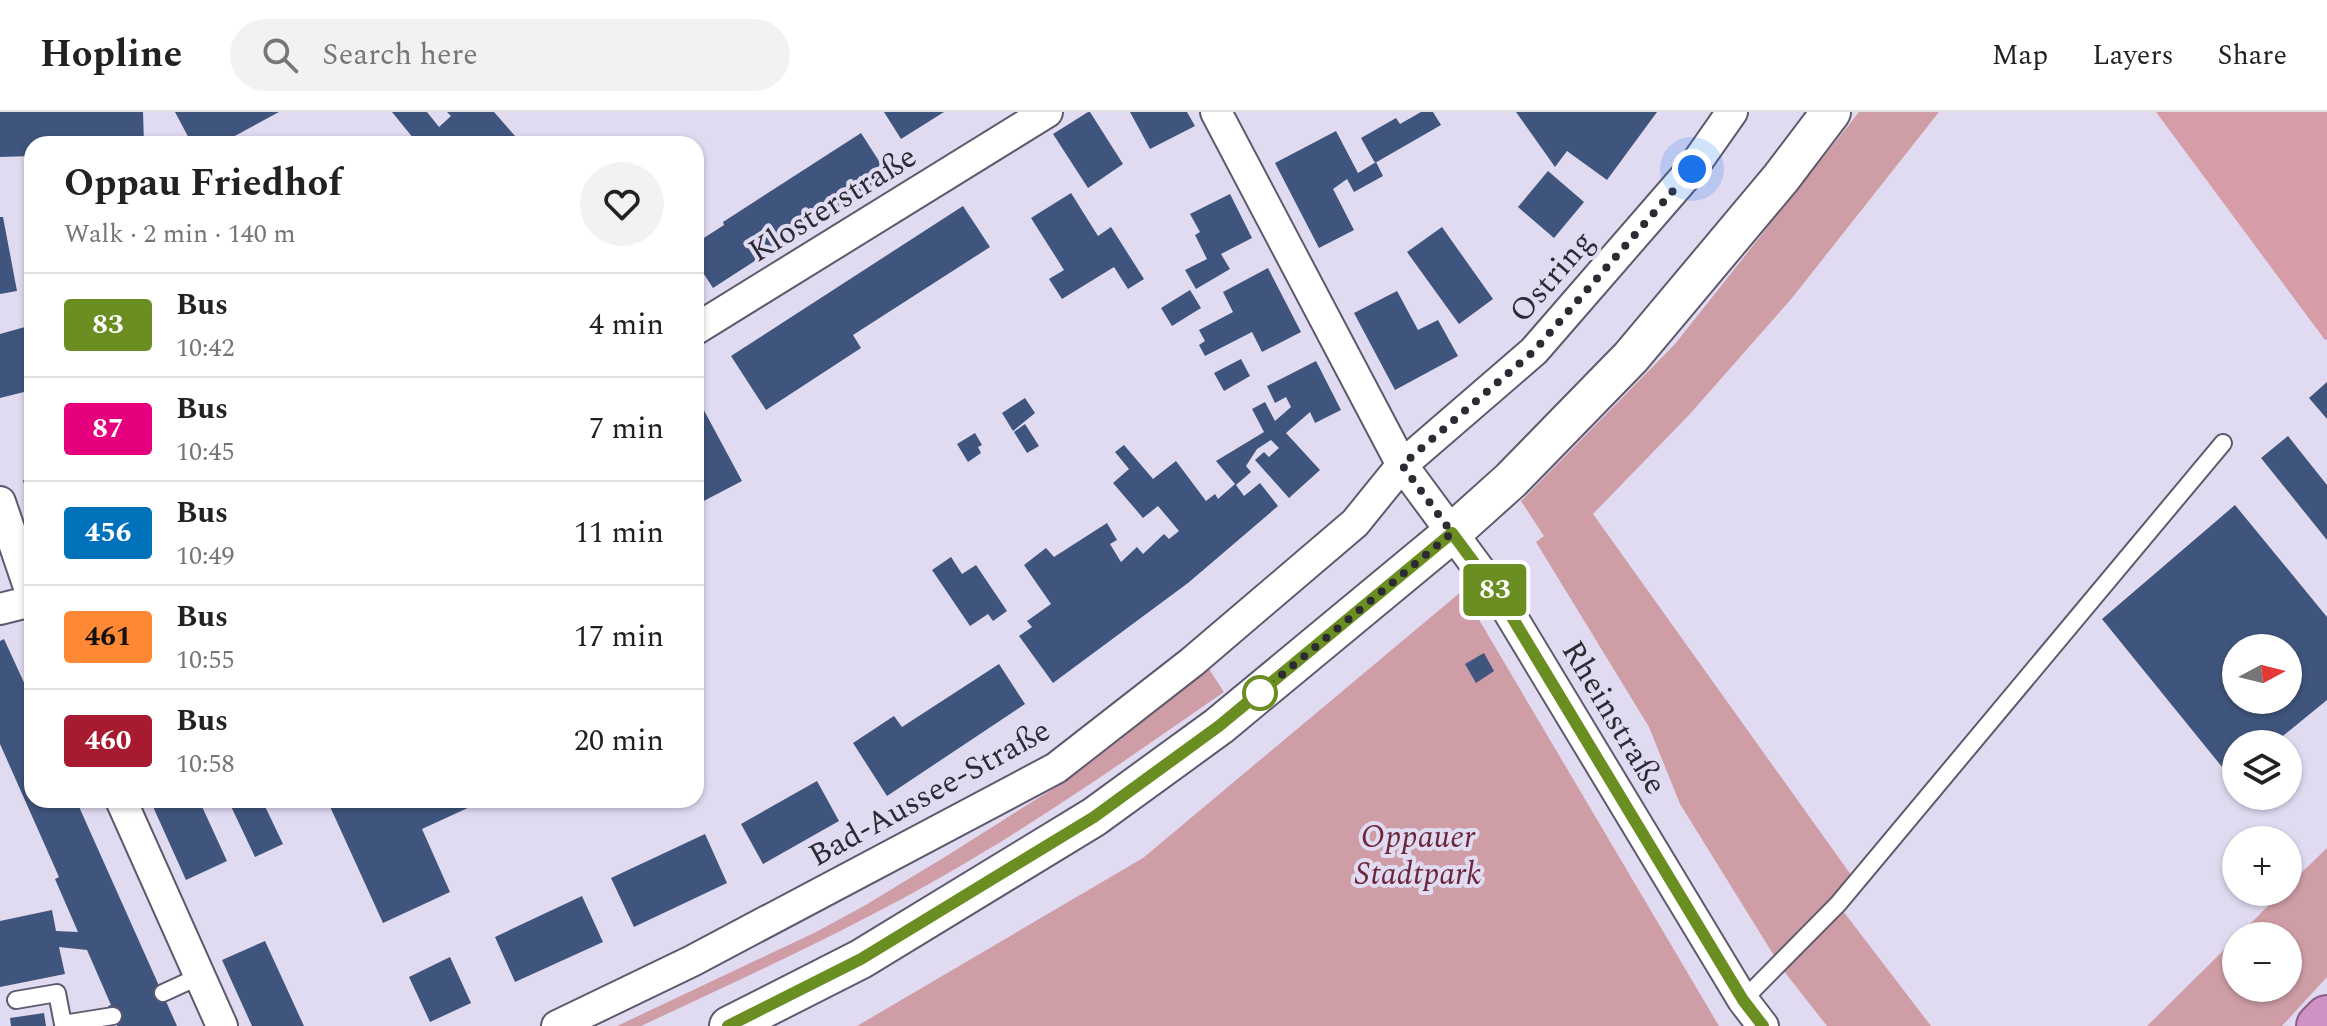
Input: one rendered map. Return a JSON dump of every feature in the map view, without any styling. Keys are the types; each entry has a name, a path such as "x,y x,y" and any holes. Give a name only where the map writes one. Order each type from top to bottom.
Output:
{"highway":[{"path":"2319,1026 2327,1018"}],"street":[{"name":"Klosterstraße","path":"704,324 1047,112"},
{"name":"Rheinstraße","path":"1216,112 1402,465 1501,599 1743,1000 1763,1026"},
{"name":"Ostring","path":"1402,465 1534,351 1692,169 1732,112"},
{"path":"729,1026 861,959 1094,817 1219,726 1452,533 1511,480 1631,357 1781,178 1831,112"},
{"name":"Bad-Aussee-Straße","path":"557,1026 692,961 1056,768 1192,662 1355,523 1402,465"},
{"path":"0,502 24,575"},
{"path":"0,609 24,602"},
{"path":"125,808 222,1026"}],"lane":[{"path":"1743,1000 1838,904 2223,443"},
{"path":"163,993 200,976"},
{"path":"16,1000 57,993 63,1024 113,1016"}],"green space":[{"path":"1859,112 1939,112 1792,298 1689,415 1593,514 1861,889 1843,911 1931,1026 1827,1026 1783,970 1680,804 1649,727 1536,542 1544,536 1521,501 1675,344"},
{"name":"Oppauer Stadtpark","path":"1462,591 1719,1026 857,1026 1143,858"},
{"path":"1207,666 1224,692 1077,793 987,850 860,921 773,964 641,1026 617,1026 816,932 948,855 1073,776"},
{"path":"2327,848 2327,977 2282,1026 2147,1026 2222,952 2222,1002 2302,1002 2302,922 2252,922 2268,906 2302,906 2302,872"}],"shaded area":[{"path":"2156,112 2327,112 2327,339 2325,340"}],"building":[{"path":"0,112 143,112 144,136 24,136 24,156 0,157"},
{"path":"175,112 279,112 235,136 188,136"},
{"path":"392,112 427,112 439,127 451,116 447,112 494,112 515,136 412,136"},
{"path":"884,112 944,112 901,139"},
{"path":"1088,112 1123,164 1088,188 1053,134"},
{"path":"1130,112 1187,112 1195,126 1150,149"},
{"path":"1421,112 1433,112 1441,125 1375,163 1361,138 1396,118 1400,124"},
{"path":"1516,112 1657,112 1607,180 1567,151 1555,167"},
{"path":"1336,131 1358,173 1376,162 1383,176 1354,192 1347,179 1333,189 1354,230 1319,248 1275,163"},
{"path":"861,133 888,175 713,288 704,274 704,238 724,225 723,222"},
{"path":"1548,171 1584,202 1554,238 1518,207"},
{"path":"1071,193 1098,236 1111,227 1144,279 1128,289 1114,267 1062,299 1049,279 1064,270 1031,218"},
{"path":"1230,194 1252,238 1221,254 1230,269 1196,289 1185,270 1207,259 1195,235 1200,232 1190,214"},
{"path":"963,206 990,247 853,335 861,348 766,410 731,356"},
{"path":"0,217 3,217 17,291 0,294"},
{"path":"1442,227 1493,299 1459,324 1407,252"},
{"path":"1268,268 1301,332 1262,352 1252,332 1205,356 1199,345 1205,341 1199,330 1233,312 1223,292"},
{"path":"1190,290 1201,308 1172,326 1161,308"},
{"path":"1397,291 1418,330 1438,320 1458,356 1395,390 1354,313"},
{"path":"24,327 24,392 0,398 0,334"},
{"path":"1241,359 1250,376 1224,391 1214,373"},
{"path":"1316,361 1341,410 1315,423 1310,412 1286,433 1320,470 1289,498 1255,460 1264,452 1269,457 1279,448 1271,440 1257,449 1246,466 1251,472 1236,485 1244,496 1260,483 1278,506 1188,583 1053,683 1019,636 1032,627 1027,621 1051,604 1024,565 1046,548 1054,557 1107,523 1117,540 1110,544 1121,562 1137,547 1143,554 1164,534 1169,539 1179,531 1158,506 1143,518 1113,483 1129,469 1115,452 1124,445 1153,479 1176,461 1206,501 1215,494 1218,499 1235,484 1216,461 1264,432 1252,409 1265,402 1275,421 1291,407 1286,397 1275,403 1267,386"},
{"path":"2327,382 2327,419 2309,398"},
{"path":"1025,398 1035,413 1013,431 1002,413"},
{"path":"704,410 742,481 704,501"},
{"path":"1025,424 1039,446 1027,453 1014,432"},
{"path":"975,433 982,445 978,447 981,453 968,462 957,444"},
{"path":"2288,436 2327,485 2327,540 2261,458"},
{"path":"2235,505 2327,617 2327,700 2290,730 2222,730 2222,767 2102,619"},
{"path":"951,557 962,574 976,565 1007,611 993,621 988,614 970,626 932,570"},
{"path":"4,639 24,683 24,798 0,744 0,641"},
{"path":"1484,653 1494,671 1476,683 1465,664"},
{"path":"999,664 1025,704 887,796 853,743 894,716 902,727"},
{"path":"817,781 839,821 763,864 741,824"},
{"path":"28,808 80,808 177,1026 117,1026 87,950 59,947 65,974 0,987 0,921 52,910 56,931 78,932 55,879 59,877"},
{"path":"154,808 203,808 227,861 186,880"},
{"path":"232,808 266,808 283,844 255,857"},
{"path":"331,808 468,808 422,829 450,892 383,923"},
{"path":"705,834 727,883 634,927 611,878"},
{"path":"582,896 603,942 515,982 495,937"},
{"path":"265,941 304,1026 252,1026 222,960"},
{"path":"450,957 471,1003 430,1022 409,977"},
{"path":"44,1013 46,1026 11,1026 10,1018"}],"bus line":[{"name":"83","path":"728,1026 861,959 1094,817 1219,726 1452,533 1501,599 1743,1000 1763,1026"}],"route":[{"path":"1260,693 1452,533 1402,465 1534,351 1692,169"}]}
